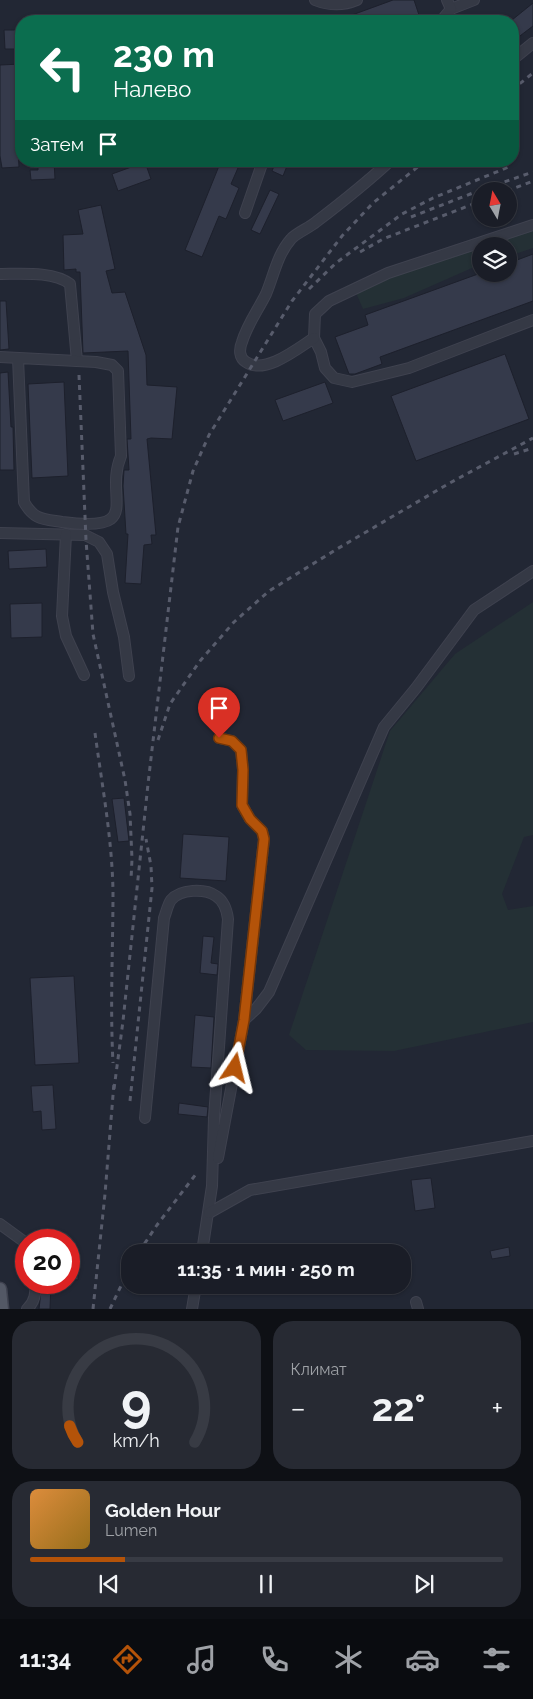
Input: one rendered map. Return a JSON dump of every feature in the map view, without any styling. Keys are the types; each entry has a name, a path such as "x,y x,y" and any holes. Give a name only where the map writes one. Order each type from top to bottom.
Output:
{"main road":[{"path":"0,1289 2,1309"}],"street":[{"path":"315,0 334,5 346,4 357,0"},
{"path":"449,4 474,0"},
{"path":"519,54 533,43"},
{"path":"245,213 261,167"},
{"path":"314,338 266,366 251,366 242,360 240,354 242,342 267,292 281,252 292,237 306,230 383,167"},
{"path":"533,225 388,273 329,301 315,314 314,338 321,352 325,368 334,378 352,382 409,368 533,320"},
{"path":"0,274 63,278 70,284 77,361"},
{"path":"0,357 77,361 112,365 118,372 121,456 117,465 117,509 113,517 102,523 85,524 41,519 30,512 24,502 18,358"},
{"path":"0,533 86,535 99,542 107,554 113,592 124,637 129,676"},
{"path":"66,534 62,616 66,636 84,675"},
{"path":"244,1020 256,1009 269,992 384,727 416,688 474,610 533,571"},
{"path":"203,1244 212,1186 244,1020 264,839 262,831 250,819 242,805 243,770 241,750 232,741 219,738"},
{"path":"145,1118 164,918 171,900 182,893 198,891 209,893 217,896 222,902 228,919 214,1118 212,1186"},
{"path":"209,1213 250,1190 533,1140"},
{"path":"0,1224 15,1234"},
{"path":"27,1309 33,1304 35,1294"},
{"path":"192,1309 194,1294"}],"shaded area":[{"path":"533,230 533,248 517,253 517,237 508,237"},
{"path":"472,248 472,268 404,298 363,309 356,293 390,276"},
{"path":"533,602 533,835 524,837 502,894 508,910 533,906 533,1022 394,1051 306,1050 289,1035 390,731 455,654"}],"building":[{"path":"393,0 414,0 419,15 352,15"},
{"path":"533,3 533,26 519,37 519,15"},
{"path":"4,30 15,30 15,49 5,49"},
{"path":"15,64 15,167 19,167 2,168 0,156 0,65"},
{"path":"38,167 54,167 55,179 31,180 30,170 38,170"},
{"path":"131,167 147,167 151,179 118,191 112,174"},
{"path":"219,167 238,167 231,184 239,188 226,219 219,216 202,257 185,250"},
{"path":"274,167 287,167 283,176 272,171"},
{"path":"270,190 279,194 260,234 251,230"},
{"path":"101,205 115,269 106,271 112,293 125,292 146,355 147,385 177,387 172,439 147,439 156,535 151,535 152,544 144,545 141,584 125,583 128,534 126,534 123,486 124,470 129,470 127,439 131,439 128,351 83,353 80,272 76,272 76,269 64,270 63,235 83,234 78,210"},
{"path":"533,254 533,301 380,357 382,364 355,374 349,374 335,337 368,325 365,315 472,276 472,282 517,282 517,260"},
{"path":"0,301 6,301 9,349 0,350"},
{"path":"505,354 529,419 416,461 391,396"},
{"path":"8,372 11,427 13,427 14,470 0,470 0,373"},
{"path":"64,382 68,476 32,478 28,384"},
{"path":"325,382 333,403 283,421 275,400"},
{"path":"46,549 47,567 9,569 8,551"},
{"path":"42,603 42,637 11,638 10,604"},
{"path":"124,798 129,841 118,842 112,799"},
{"path":"183,834 229,837 226,881 180,878"},
{"path":"203,936 214,937 211,963 218,964 217,975 200,973"},
{"path":"74,976 79,1063 35,1065 30,978"},
{"path":"195,1015 214,1017 211,1068 191,1067"},
{"path":"53,1085 56,1129 42,1130 41,1111 33,1112 31,1086"},
{"path":"179,1103 208,1107 207,1117 178,1114"},
{"path":"431,1178 435,1208 415,1211 411,1180"},
{"path":"509,1247 510,1256 492,1259 490,1251"},
{"path":"41,1294 51,1294 50,1309 39,1309"}],"railway":[{"path":"519,84 533,73"},
{"path":"114,1089 178,527 193,471 209,435 292,301 342,236 373,203 418,167"},
{"path":"309,289 336,263 402,214 433,198 509,167"},
{"path":"411,217 533,172"},
{"path":"518,187 533,181"},
{"path":"360,252 383,239 472,204"},
{"path":"79,375 86,540 93,634 125,780 130,814 131,880"},
{"path":"158,740 170,704 200,661 234,622 269,591 448,484 533,438"},
{"path":"514,454 533,448"},
{"path":"95,733 111,851 113,891 113,1063"},
{"path":"130,1101 152,888 151,866 146,839"},
{"path":"93,1309 114,1083"},
{"path":"144,1244 196,1174"},
{"path":"110,1309 121,1286"}],"route":[{"path":"219,738 232,741 241,750 243,770 242,805 250,819 262,831 264,839 244,1020 235,1068"}]}
